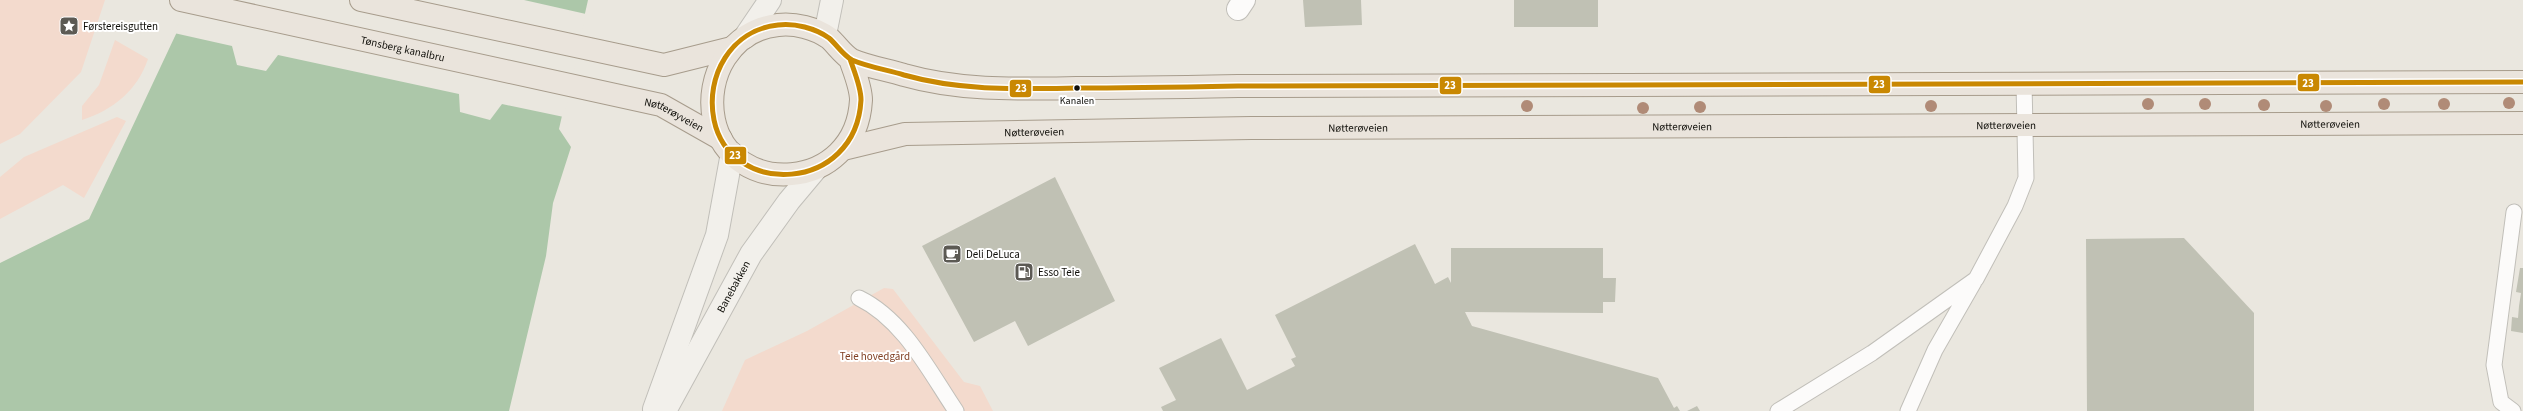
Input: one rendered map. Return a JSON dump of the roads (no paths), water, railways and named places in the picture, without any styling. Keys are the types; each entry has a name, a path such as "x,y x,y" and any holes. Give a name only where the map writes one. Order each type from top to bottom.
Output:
{"main road":[{"name":"Tønsberg kanalbru","path":"181,0 624,96"},
{"name":"Nøtterøyveien","path":"361,0 664,65 738,42 759,29 781,24 804,26 825,35 850,59 862,96 853,135 843,149 830,161 815,170 793,175 771,174 750,166 727,146 661,105 624,96"},
{"path":"738,42 770,0"},
{"path":"825,35 832,0"},
{"name":"Nøtterøyveien","path":"727,146 714,123 711,91 721,61 738,42"},
{"path":"850,59 937,84 1001,89 2024,83 2523,82"},
{"name":"Nøtterøveien","path":"843,149 913,133 1251,128 2523,123"},
{"path":"654,411 717,235 727,146"},
{"name":"Banebakken","path":"665,411 751,254 789,201 815,170"}],"lane":[{"path":"1908,411 1935,350 1976,279 2015,206 2026,178 2024,83"},
{"path":"2513,411 2501,402 2494,365 2514,212"},
{"path":"1778,411 1872,353 1976,279"},
{"path":"859,298 872,304 904,334 956,411"}],"place":[{"name":"Førstereisgutten","path":"69,26"},
{"name":"Kanalen","path":"1077,88"},
{"name":"Deli DeLuca","path":"952,254"},
{"name":"Esso Teie","path":"1024,272"}],"park label":[{"name":"Teie hovedgård","path":"875,356"}]}
